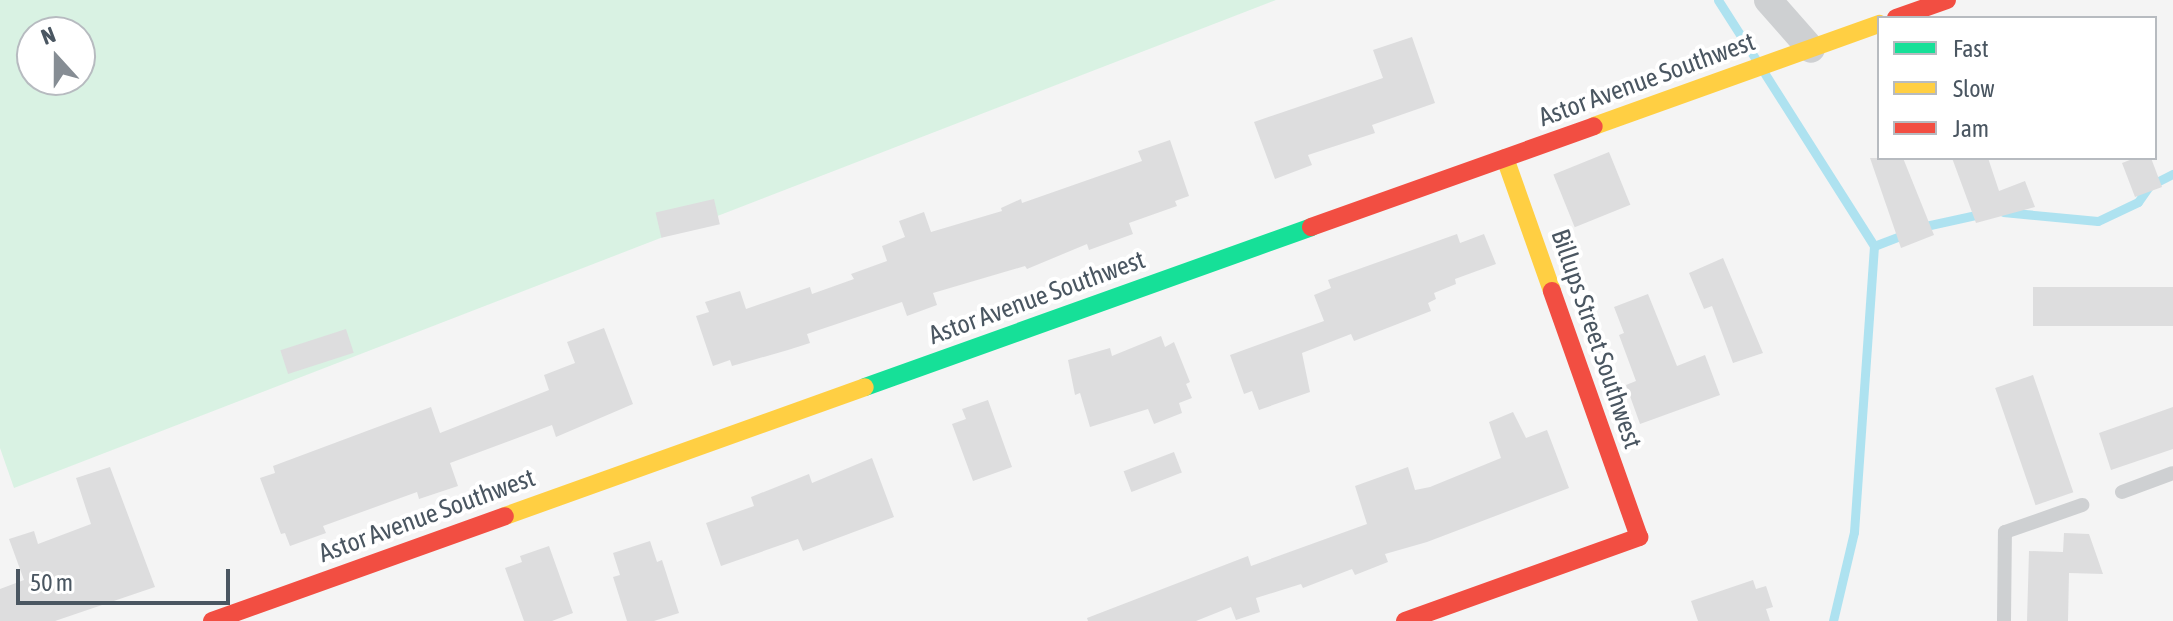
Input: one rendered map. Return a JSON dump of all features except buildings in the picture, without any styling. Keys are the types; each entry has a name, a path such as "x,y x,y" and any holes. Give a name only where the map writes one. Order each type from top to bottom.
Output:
{"street":[{"path":"1768,0 1811,49"},
{"path":"1902,16 1947,0"},
{"name":"Astor Avenue Southwest","path":"212,621 280,610 1505,158 1877,25"},
{"name":"Billups Street Southwest","path":"1405,621 1639,537 1505,158"}],"lane":[{"path":"2122,492 2173,473"},
{"path":"2004,621 2005,532 2082,505"}],"green space":[{"path":"0,0 1276,0 14,488 0,448"}],"waterway":[{"path":"1718,0 1755,58"},
{"path":"1765,74 1874,246 1854,532 1833,621"},
{"path":"2003,212 2098,221 2138,202 2149,186 2173,174"},
{"path":"1921,227 1985,213"},
{"path":"1874,246 1908,233"}],"traffic: fast":[{"path":"865,387 1311,227"}],"traffic: slow":[{"path":"1594,126 1877,25"},
{"path":"1505,158 1552,291"},
{"path":"505,516 865,387"}],"traffic: jam":[{"path":"1902,16 1947,0"},
{"path":"1311,227 1594,126"},
{"path":"1405,621 1639,537 1552,291"},
{"path":"212,621 505,516"}]}
